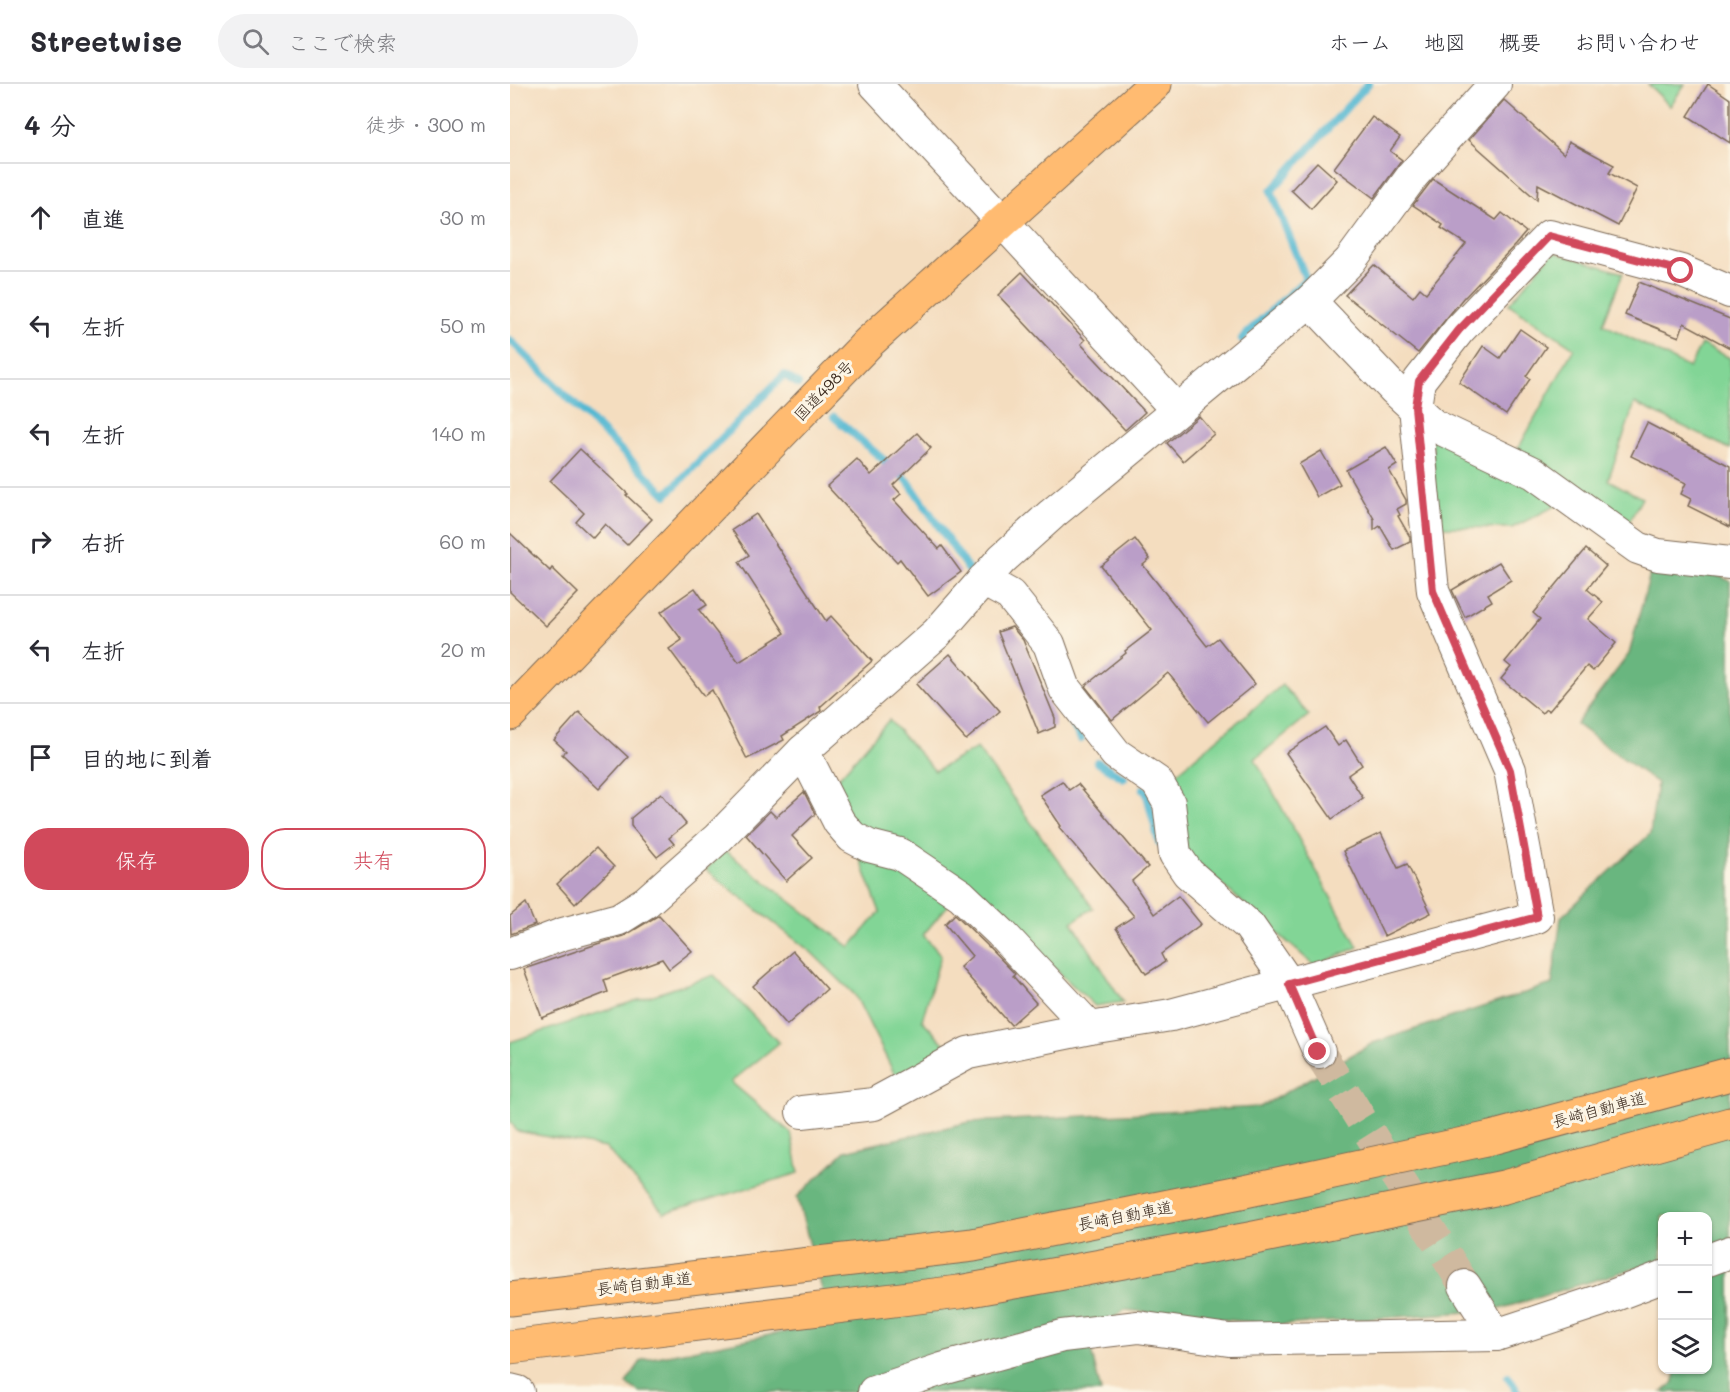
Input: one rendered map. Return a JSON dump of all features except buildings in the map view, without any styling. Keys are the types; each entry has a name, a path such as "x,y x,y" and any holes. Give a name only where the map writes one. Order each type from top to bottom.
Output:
{"highway":[{"name":"国道498号","path":"510,714 869,342 1155,84"},
{"name":"長崎自動車道","path":"510,1299 973,1245 1240,1192 1491,1138 1730,1074"},
{"path":"510,1347 959,1292 1249,1239 1504,1187 1730,1124"}],"street":[{"path":"875,84 1177,410"},
{"path":"510,954 563,934 619,919 646,902 718,838 803,751 937,633 1002,559 1052,514 1310,301 1350,261 1413,175 1495,84"},
{"path":"802,1112 874,1104 968,1053 1090,1028 1171,1015 1537,917 1510,770 1433,591 1415,407 1419,381 1459,330 1549,236 1681,271 1730,292"},
{"path":"1310,301 1394,389 1433,424 1534,473 1638,548 1658,555 1730,563"},
{"path":"983,580 1010,595 1049,644 1065,689 1116,754 1157,782 1169,803 1175,854 1188,873 1249,926 1289,984 1318,1052"},
{"path":"803,751 838,822 852,837 869,846 900,854 961,895 1001,933 1090,1028"},
{"path":"1712,1258 1730,1252"},
{"path":"874,1392 942,1369 1062,1336 1138,1328 1229,1340 1496,1335 1599,1301 1658,1279"},
{"path":"1465,1286 1496,1335"},
{"path":"510,1390 518,1392"}],"green space":[{"path":"1648,84 1685,84 1670,106"},
{"path":"1553,252 1623,273 1603,324 1689,368 1701,344 1730,358 1730,449 1635,403 1608,480 1642,498 1618,542 1561,503 1512,528 1437,527 1432,436 1508,467 1574,348 1509,304"},
{"path":"1652,566 1717,575 1730,581 1730,1392 1662,1392 1673,1384 1676,1374 1712,1374 1712,1212 1658,1212 1658,1261 1496,1310 1281,1325 1125,1310 1088,1337 1101,1392 639,1392 626,1383 642,1360 831,1323 797,1197 845,1151 970,1122 1260,1107 1373,1043 1552,984 1561,917 1650,834 1657,783 1576,724 1629,654"},
{"path":"1282,685 1309,715 1255,759 1358,947 1315,966 1187,854 1173,776"},
{"path":"889,720 935,771 977,748 1093,908 1072,922 1123,1002 1095,1006 965,885 923,935 941,955 922,1020 955,1055 896,1077 855,995 811,952 706,870 724,850 850,947 880,912 832,785"},
{"path":"714,975 779,1043 731,1082 791,1133 799,1173 664,1213 606,1148 517,1131 510,1121 510,1042"}],"waterway":[{"path":"1242,339 1306,279 1271,191 1368,84"},
{"path":"510,340 666,495 784,375 798,384"},
{"path":"834,417 908,481 968,569"},
{"path":"1068,716 1081,739"},
{"path":"1097,762 1124,778"},
{"path":"1143,789 1146,791 1159,842"},
{"path":"1508,1377 1518,1392"}],"tunnel":[{"path":"1319,1052 1465,1286"}],"route":[{"path":"1318,1052 1289,984 1537,917 1510,770 1433,591 1415,407 1419,381 1459,330 1549,236 1681,271"}]}
